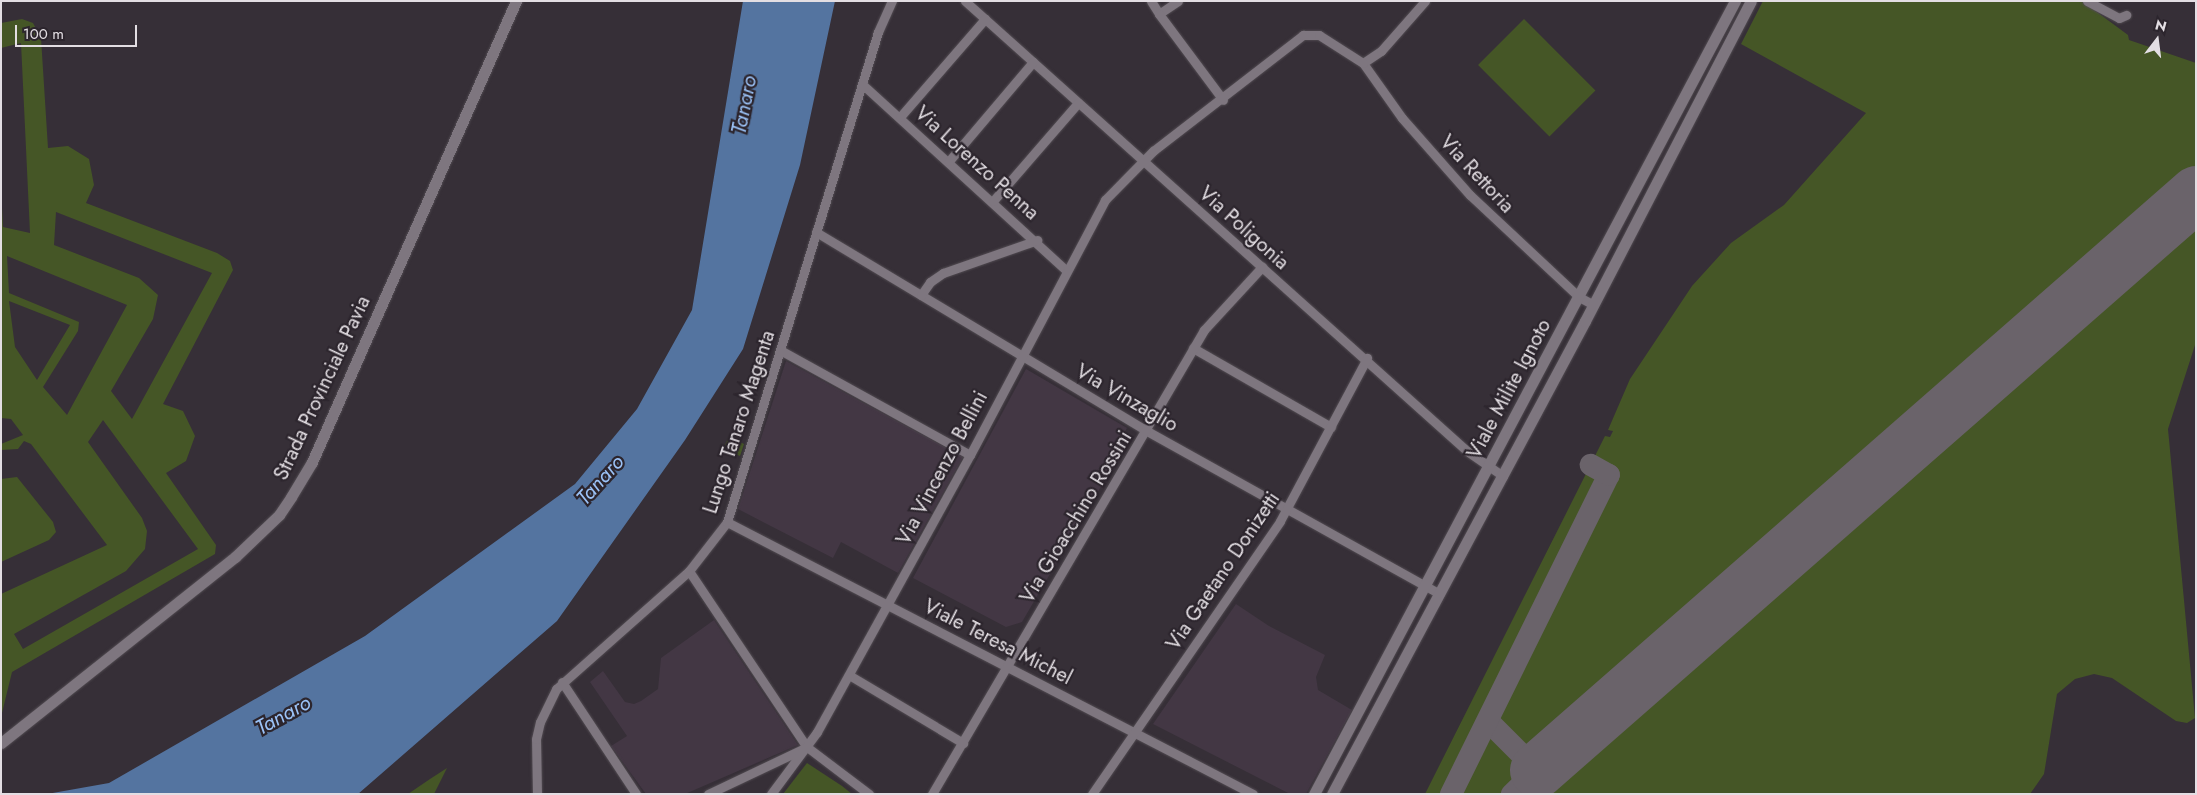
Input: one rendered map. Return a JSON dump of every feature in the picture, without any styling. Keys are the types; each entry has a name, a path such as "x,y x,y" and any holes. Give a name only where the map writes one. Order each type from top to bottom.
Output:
{"main road":[{"name":"Strada Provinciale Pavia","path":"1,743 235,557 287,503 312,462 516,1"},
{"name":"Viale Milite Ignoto","path":"1314,794 1735,1"},
{"name":"Viale Milite Ignoto","path":"1332,794 1594,305 1751,1"}],"street":[{"name":"Lungo Tanaro Magenta","path":"537,794 536,739 540,722 562,682 689,571 727,522 878,32 892,1"},
{"name":"Via Poligonia","path":"965,1 1488,468 1503,476"},
{"path":"1151,1 1223,100"},
{"path":"1159,14 1178,1"},
{"path":"1363,63 1382,51 1425,1"},
{"path":"2087,1 2119,18 2126,15"},
{"path":"900,117 985,19"},
{"name":"Via Vincenzo Bellini","path":"771,794 807,747 849,675 970,455 1103,204 1143,160 1310,33 1318,35 1363,63"},
{"path":"949,161 1033,62"},
{"name":"Via Rettoria","path":"1363,63 1402,118 1470,195 1579,297 1594,305"},
{"name":"Via Lorenzo Penna","path":"862,84 1037,240 1068,271"},
{"path":"993,201 1078,103"},
{"name":"Via Vinzaglio","path":"816,232 1147,431 1440,594"},
{"path":"921,296 930,282 943,273 1037,240"},
{"name":"Via Gioacchino Rossini","path":"932,794 1006,666 1147,431 1194,348 1218,311 1262,267"},
{"path":"1194,348 1331,426"},
{"path":"780,350 970,455"},
{"name":"Via Gaetano Donizetti","path":"1092,794 1287,509 1367,358"},
{"name":"Viale Teresa Michel","path":"727,522 1253,794"},
{"path":"689,571 807,747 869,794"},
{"path":"849,675 963,743"},
{"path":"562,682 636,794"},
{"path":"708,794 807,747"}],"shaded area":[{"path":"786,361 963,457 898,573 841,542 833,558 738,509"},
{"path":"1026,369 1127,428 1111,456 1117,459 1022,622 1006,627 913,578"},
{"path":"1236,604 1269,626 1325,655 1316,677 1318,690 1352,710 1306,794 1290,794 1153,724"},
{"path":"714,620 798,745 685,794 646,794 611,746 627,736 590,682 603,671 625,702 634,704 641,701 658,689 661,658"}],"green space":[{"path":"1763,1 2082,1 2128,35 2129,40 2196,63 2196,342 2168,429 2195,718 2187,723 2176,721 2112,678 2094,674 2075,679 2057,694 2044,774 2030,794 1425,794 1605,436 1610,437 1613,431 1608,430 1630,379 1692,286 1731,243 1784,205 1866,113 1741,44"},
{"path":"22,19 33,23 41,38 48,148 68,146 89,159 94,185 86,203 217,253 230,261 233,270 163,404 183,411 195,436 186,461 166,473 216,545 215,554 12,672 1,717 1,594 107,545 31,444 24,441 18,449 1,450 1,444 23,435 11,419 1,418 1,188 3,227 30,233 21,43 1,48 1,23","holes":["56,212 212,273 132,419 111,391 153,319 158,295 139,278 54,245","7,256 127,305 67,415 43,387 78,331 79,322 9,293","9,301 70,325 37,380 15,347","103,420 198,549 23,649 14,634 126,571 145,549 147,531 142,518 88,442"]},
{"path":"1524,19 1595,90 1549,136 1478,65"},
{"path":"729,437 744,444 740,456 723,449"},
{"path":"17,477 53,522 56,532 49,540 1,562 1,479"},
{"path":"807,763 842,786 852,794 783,794"},
{"path":"447,768 434,794 408,794 430,779"}],"water":[{"name":"Tanaro","path":"743,1 835,1 800,165 743,349 685,440 557,621 358,794 47,794 109,783 365,636 575,484 637,409 692,310"}],"taxiway":[{"path":"1451,794 1609,475 1591,465"},
{"path":"1488,721 1537,770 1512,794"}],"runway":[{"path":"1537,770 2196,193"}]}
